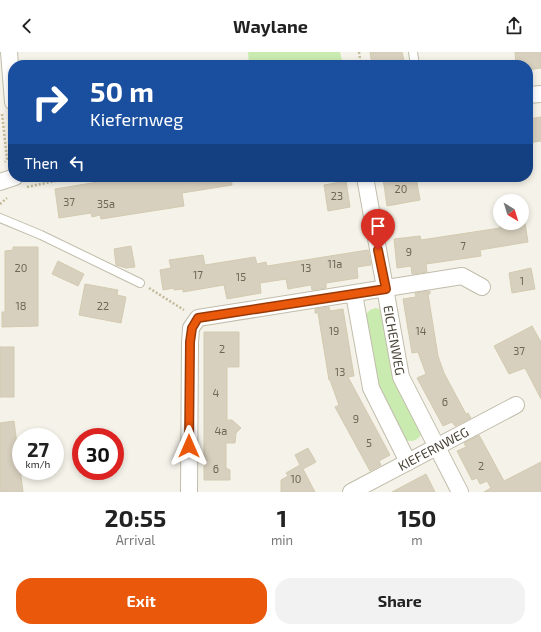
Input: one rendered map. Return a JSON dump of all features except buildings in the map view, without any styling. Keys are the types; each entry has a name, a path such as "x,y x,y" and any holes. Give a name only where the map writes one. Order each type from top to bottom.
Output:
{"street":[{"path":"6,61 7,105"},
{"path":"0,182 20,182"},
{"name":"EICHENWEG","path":"366,182 402,377 460,492"},
{"path":"189,492 190,342 192,328 198,318 462,276 482,287"},
{"path":"354,294 371,388 408,462"},
{"name":"KIEFERNWEG","path":"351,492 516,405"}],"lane":[{"path":"0,218 41,235 140,283"}],"path":[{"path":"7,105 7,159"},
{"path":"0,204 8,197"},
{"path":"140,283 198,318"}],"green space":[{"path":"248,52 340,52 342,60 249,60"},
{"path":"375,308 381,309 423,430 419,438 414,441 405,440 378,395 363,317 370,310"}],"route":[{"path":"189,446 190,342 192,328 198,318 386,289 378,250"}]}
